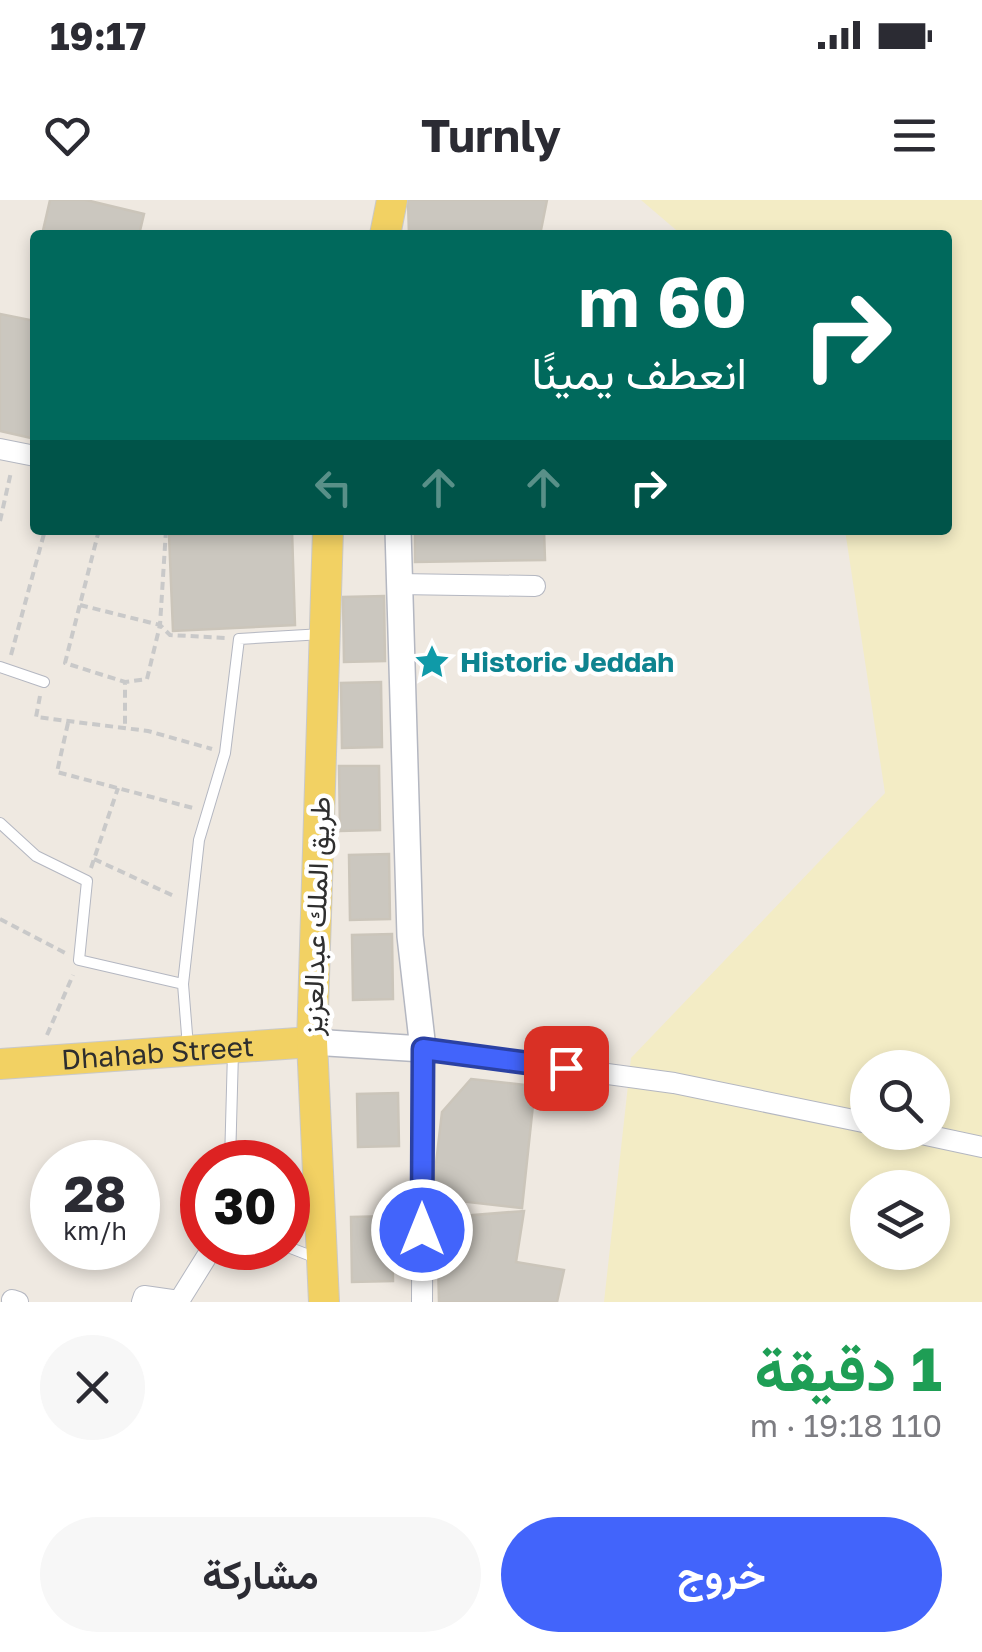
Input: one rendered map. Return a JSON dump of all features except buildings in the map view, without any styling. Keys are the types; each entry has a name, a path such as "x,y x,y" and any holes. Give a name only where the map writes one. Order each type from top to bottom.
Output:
{"main road":[{"path":"386,230 390,201"},
{"name":"طريق الملك عبدالعزيز","path":"324,1302 312,1042 328,535"},
{"name":"Dhahab Street","path":"0,1064 312,1042"}],"street":[{"path":"390,201 396,230"},
{"path":"398,535 410,936 423,1049 422,1302"},
{"path":"398,584 535,586"},
{"path":"312,1042 423,1049 674,1083 850,1119"},
{"path":"950,1140 982,1147"},
{"path":"142,1302 144,1296 179,1302 199,1270"}],"lane":[{"path":"188,1051 183,984 199,840 226,753 239,638 324,634"},
{"path":"4,668 44,682"},
{"path":"0,822 36,856 87,881 79,960 183,984"},
{"path":"231,1140 233,1046"},
{"path":"310,1255 322,1260"}],"path":[{"path":"0,520 17,452"},
{"path":"4,668 44,535"},
{"path":"98,535 65,663 125,682 146,679 160,626 166,535"},
{"path":"80,605 160,626 170,634 239,638"},
{"path":"44,682 36,716 148,731 226,753"},
{"path":"125,682 125,728"},
{"path":"69,721 57,772 207,812"},
{"path":"87,881 118,788"},
{"path":"94,859 192,904"},
{"path":"0,919 79,960 35,1062"}],"sand":[{"path":"641,200 982,200 982,1302 604,1302 631,1058 885,793 846,535 952,535 952,230 676,230"}],"place":[{"name":"Historic Jeddah","path":"432,662"}],"route":[{"path":"422,1230 423,1049 566,1068"}]}
